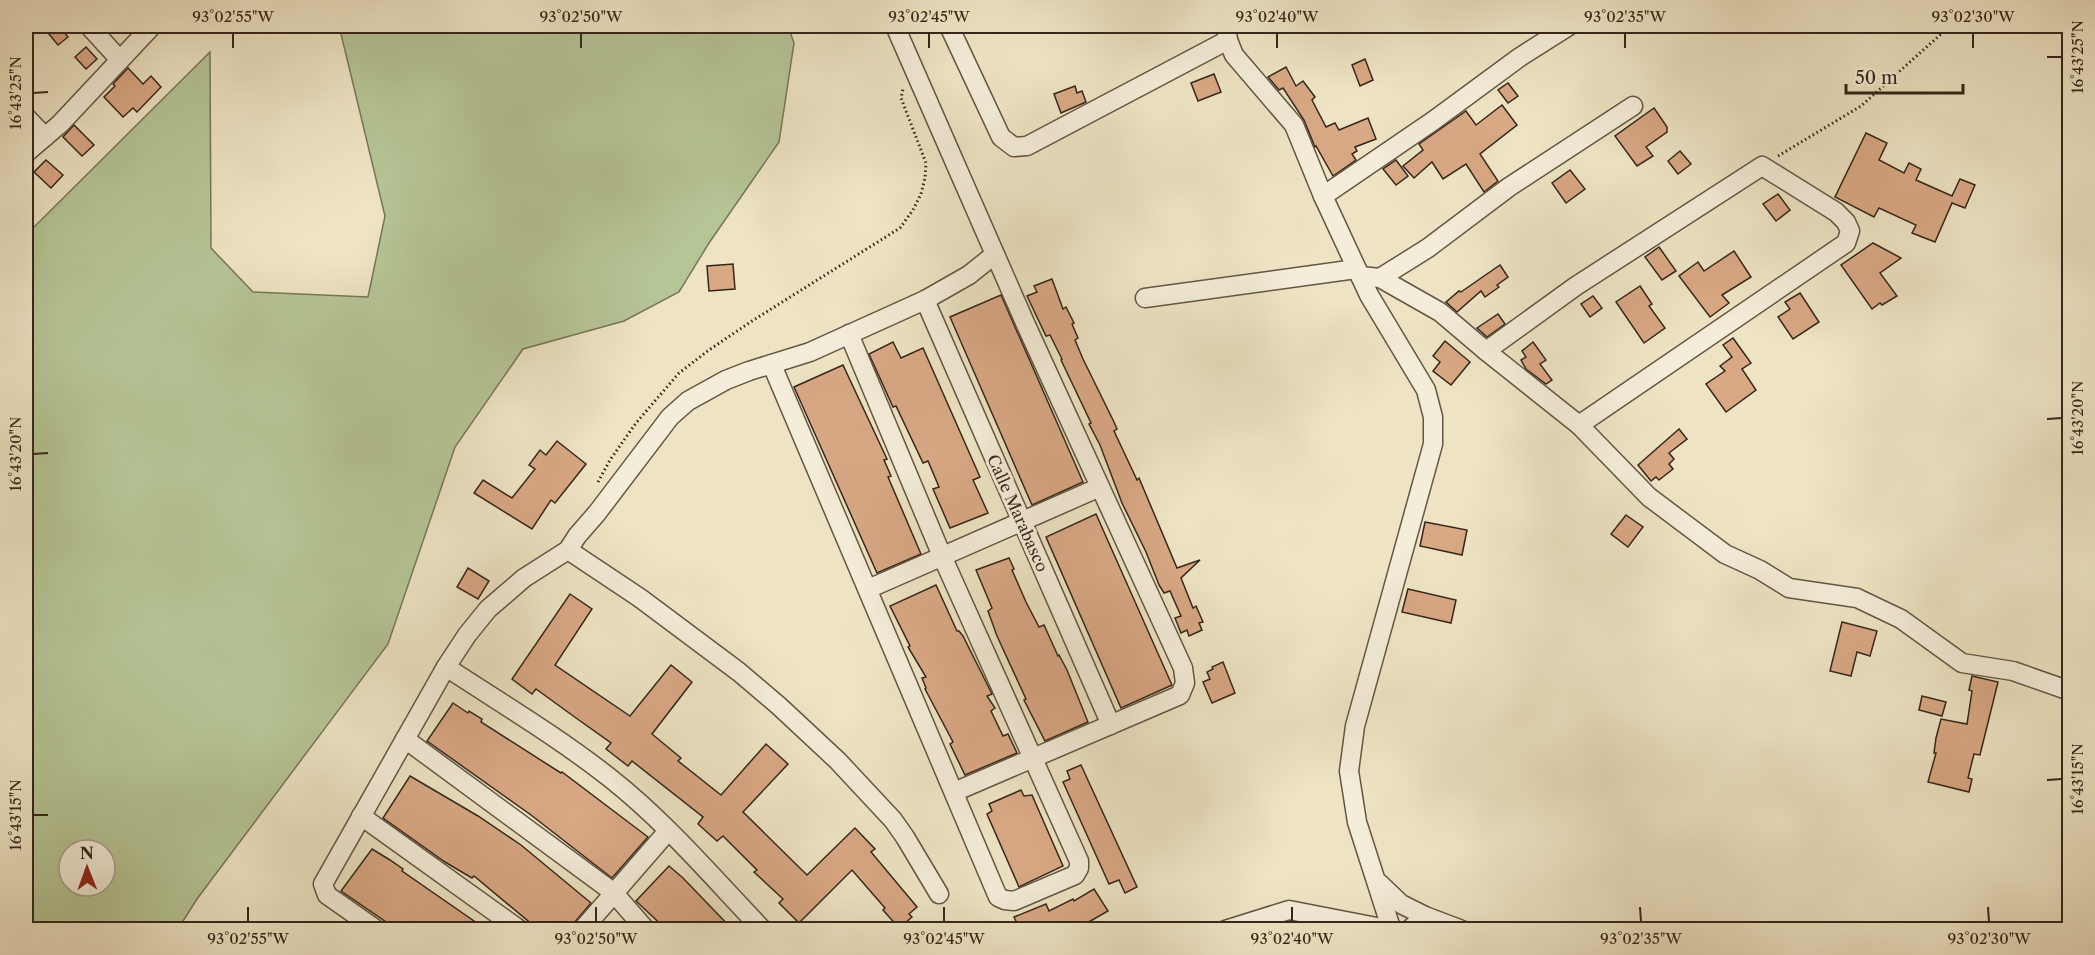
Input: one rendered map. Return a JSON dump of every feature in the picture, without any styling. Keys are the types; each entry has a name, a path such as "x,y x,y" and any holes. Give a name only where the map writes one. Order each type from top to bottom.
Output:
{"street":[{"path":"88,26 120,60"},
{"path":"26,153 60,124 152,26"},
{"path":"895,26 917,72 994,255 1183,668 1185,683 1180,695 954,792"},
{"path":"949,26 1001,137 1014,147 1027,146 1227,33 1234,55 1294,125 1323,196 1369,296 1426,390 1433,417 1433,444 1355,726 1349,771 1356,822 1397,929"},
{"path":"1323,196 1433,121 1520,57 1569,26"},
{"path":"1380,278 1428,248 1509,187 1633,106"},
{"path":"26,117 45,137"},
{"path":"1486,351 1576,286 1762,166 1836,212 1846,222 1850,231 1846,243 1579,425"},
{"path":"377,930 327,895 323,884 446,667 488,609 524,578 568,550 670,417 688,401 726,380 810,352 925,300 976,271 994,255"},
{"path":"1145,298 1358,273 1380,278 1440,312 1579,425 1649,497 1725,554 1760,570 1789,588 1857,598 1901,619 1962,663 2013,671 2070,691"},
{"name":"Calle Marabasco","path":"925,300 1111,725"},
{"path":"772,365 999,897 1014,901 1024,897 1075,875 1079,868 1079,861 942,556 849,334"},
{"path":"868,589 1100,487"},
{"path":"568,550 669,619 740,672 779,706 837,761 893,820 939,894"},
{"path":"446,667 611,778 668,831 763,930"},
{"path":"405,739 612,892 646,930"},
{"path":"361,816 520,930"},
{"path":"582,930 612,892 668,831"},
{"path":"1378,882 1401,904 1462,930"},
{"path":"1225,930 1263,923 1289,910 1397,929 1425,916"}],"path":[{"path":"1762,166 1861,106 1950,26"},
{"path":"597,513 594,498 601,475 636,423 679,373 752,321 900,228 913,210 925,178 926,163 901,98 908,79 917,72"}],"green space":[{"path":"346,26 788,26 794,43 779,142 709,243 679,292 624,321 523,349 455,447 388,644 197,899 178,929 26,929 26,235 210,52 211,248 253,292 368,297 385,216 341,34"}],"building":[{"path":"59,26 68,37 58,45 49,34"},
{"path":"86,47 97,59 86,69 75,57"},
{"path":"1365,59 1373,80 1360,86 1352,65"},
{"path":"1286,67 1296,86 1303,81 1315,97 1312,100 1326,127 1335,123 1339,130 1368,118 1376,139 1355,147 1357,151 1352,154 1356,160 1333,176 1315,147 1304,120 1283,88 1279,90 1268,77"},
{"path":"128,68 143,84 151,76 161,87 137,112 133,108 123,117 104,97"},
{"path":"1214,74 1221,92 1198,101 1191,83"},
{"path":"1508,83 1518,96 1508,103 1498,90"},
{"path":"1075,86 1077,93 1082,91 1086,102 1061,113 1054,94"},
{"path":"1502,105 1517,125 1480,154 1498,181 1484,192 1466,164 1443,179 1432,162 1414,178 1403,166 1423,150 1419,144 1466,111 1476,125"},
{"path":"1654,108 1667,127 1667,132 1646,147 1653,156 1637,166 1615,136"},
{"path":"74,125 94,145 82,156 63,137"},
{"path":"1866,133 1887,143 1879,160 1904,173 1909,163 1921,169 1916,180 1952,196 1960,179 1975,185 1965,208 1952,203 1935,242 1912,233 1916,225 1879,208 1874,217 1835,197"},
{"path":"1680,151 1691,164 1678,174 1668,161"},
{"path":"46,160 63,175 51,188 34,172"},
{"path":"1396,160 1408,176 1396,185 1383,169"},
{"path":"1570,170 1585,189 1566,203 1552,183"},
{"path":"1778,194 1790,210 1776,221 1763,204"},
{"path":"1873,243 1901,258 1880,273 1897,296 1872,309 1841,265"},
{"path":"1659,247 1676,271 1662,280 1645,257"},
{"path":"1734,251 1751,277 1722,295 1729,303 1710,317 1679,276 1698,262 1704,271"},
{"path":"733,264 735,289 709,291 707,266"},
{"path":"1500,265 1508,277 1485,297 1481,291 1457,312 1446,302 1459,291 1461,292"},
{"path":"1052,279 1063,309 1066,307 1074,323 1072,324 1078,338 1075,340 1117,429 1114,431 1137,480 1139,478 1177,568 1200,560 1181,578 1193,608 1196,606 1203,622 1199,623 1202,630 1189,636 1187,630 1181,633 1175,618 1181,616 1170,591 1164,593 1159,585 1062,359 1050,335 1046,336 1027,296 1037,292 1034,286"},
{"path":"1640,286 1652,304 1649,306 1665,328 1644,343 1616,302"},
{"path":"1800,293 1819,322 1793,339 1778,317 1790,309 1785,302"},
{"path":"1001,295 1083,482 1032,505 950,317"},
{"path":"1593,296 1602,308 1590,317 1581,304"},
{"path":"1498,314 1505,324 1487,337 1477,328"},
{"path":"1733,338 1751,363 1742,369 1756,390 1726,412 1706,384 1725,371 1720,366 1732,357 1723,345"},
{"path":"1445,341 1470,362 1451,385 1433,371 1440,362 1433,356"},
{"path":"893,342 901,358 923,348 980,477 973,480 988,513 950,528 933,489 939,487 928,461 923,463 896,406 893,407 869,354"},
{"path":"1533,342 1546,360 1540,364 1552,380 1546,384 1526,369 1521,360 1526,357 1522,351"},
{"path":"843,365 887,459 884,460 891,476 888,477 921,554 877,573 794,387"},
{"path":"1679,429 1687,439 1669,453 1674,459 1669,464 1673,469 1659,480 1656,477 1651,481 1638,465"},
{"path":"557,441 586,464 555,503 551,500 532,529 474,493 483,480 512,498 535,469 529,465 540,450 546,455"},
{"path":"1096,514 1172,685 1121,708 1046,537"},
{"path":"1626,515 1643,527 1628,547 1611,534"},
{"path":"1425,522 1467,530 1462,555 1420,546"},
{"path":"1009,558 1026,602 1039,627 1044,625 1067,670 1088,722 1045,741 1024,700 1026,699 997,636 988,611 992,608 976,570"},
{"path":"468,568 489,581 478,599 457,587"},
{"path":"936,585 957,631 963,636 992,694 987,696 995,708 991,711 1003,736 1008,734 1017,753 965,775 950,744 953,742 925,689 922,678 926,677 908,647 910,646 890,606"},
{"path":"1408,589 1456,600 1451,623 1402,612"},
{"path":"570,594 592,609 555,665 630,716 671,665 692,682 652,734 681,758 678,761 721,795 766,744 788,764 743,812 807,875 855,828 875,849 871,852 917,907 909,914 912,917 899,928 852,870 799,923 779,903 783,899 754,872 757,870 723,836 717,841 698,824 703,817 632,761 628,766 606,749 611,743 536,689 532,694 512,679"},
{"path":"1842,622 1877,631 1870,656 1857,652 1851,676 1830,671"},
{"path":"1223,662 1235,693 1212,703 1203,682 1210,679 1207,672 1213,669 1212,667"},
{"path":"1972,676 1998,682 1980,755 1974,754 1968,778 1972,779 1969,792 1928,782 1936,753 1934,753 1936,738 1941,719 1967,724"},
{"path":"1922,696 1946,702 1942,716 1919,710"},
{"path":"453,703 482,719 481,722 562,772 648,837 612,878 531,815 427,741"},
{"path":"1081,765 1137,887 1125,893 1119,880 1109,884 1063,782 1070,779 1067,771"},
{"path":"410,776 478,816 521,845 591,903 568,930 539,930 474,876 472,878 445,862 383,818"},
{"path":"1021,790 1024,796 1032,795 1063,866 1019,887 987,814 992,811 989,804"},
{"path":"372,849 487,930 398,930 341,891"},
{"path":"669,866 733,930 667,930 636,901"},
{"path":"1094,889 1108,911 1083,925 1081,922 1065,930 1020,930 1014,917 1046,904 1049,911 1073,899 1074,901"}]}
